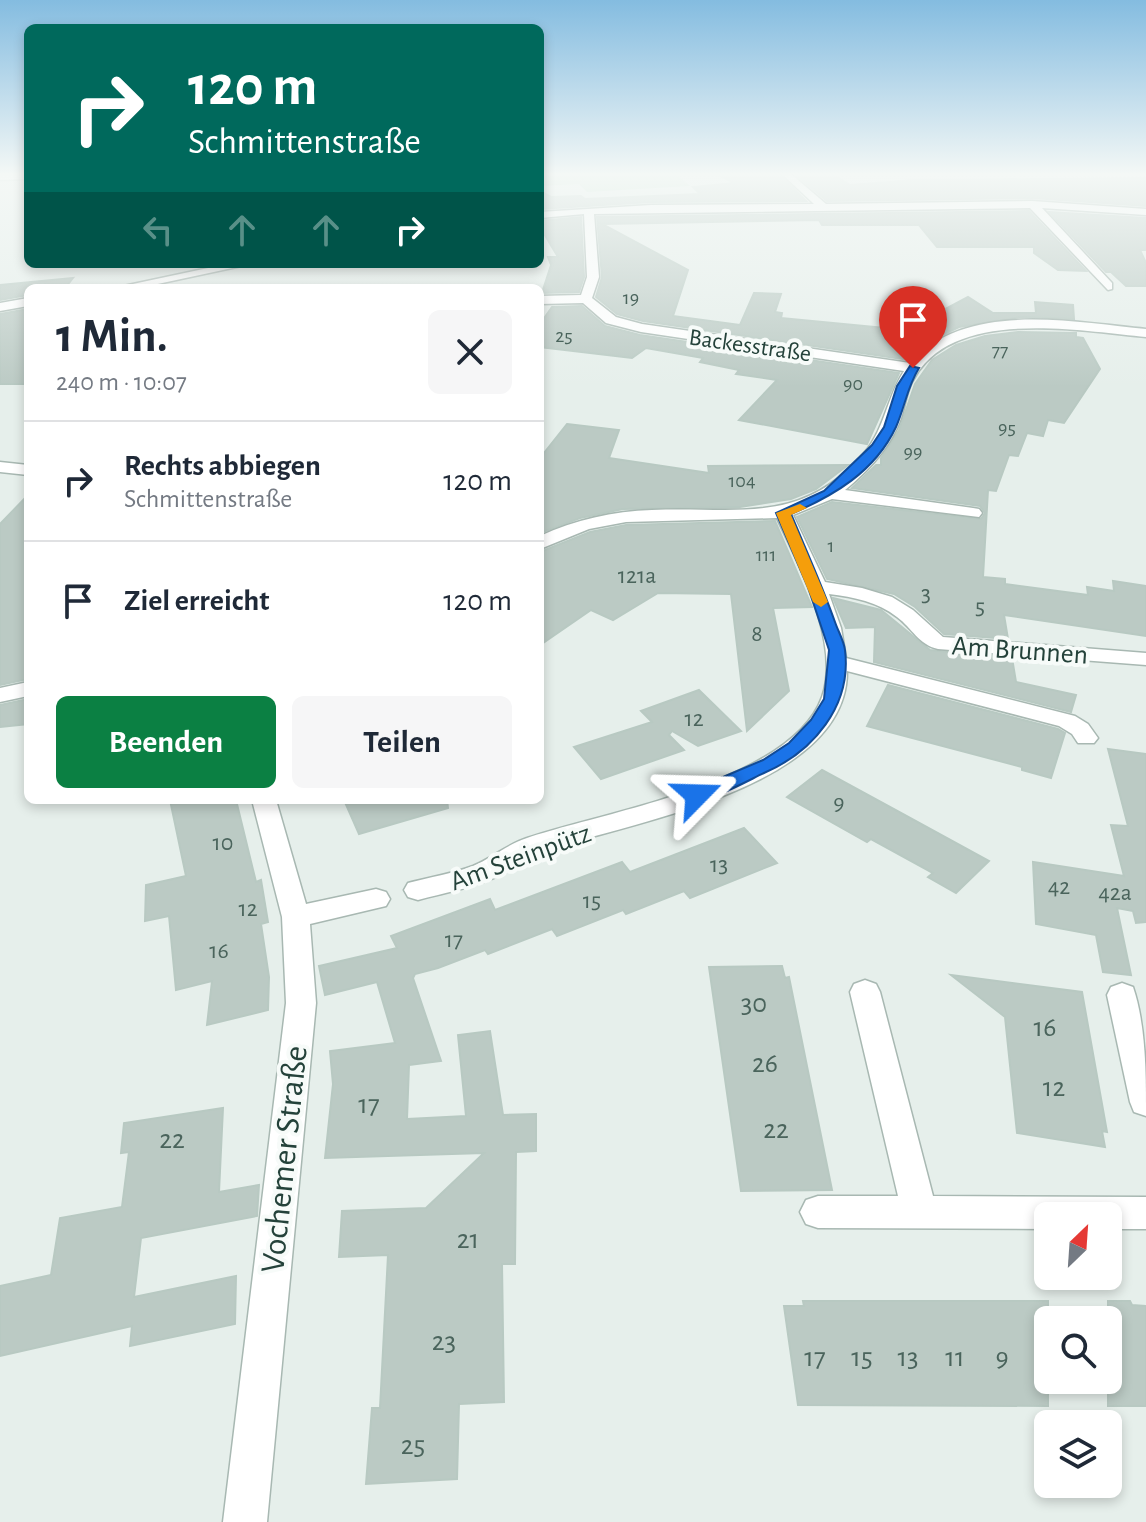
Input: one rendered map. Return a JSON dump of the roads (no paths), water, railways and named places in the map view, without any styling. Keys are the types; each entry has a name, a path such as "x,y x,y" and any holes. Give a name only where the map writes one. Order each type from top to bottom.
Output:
{"street":[{"path":"544,300 589,302 593,277 591,245"},
{"path":"1070,245 1108,286"},
{"path":"186,283 233,268"},
{"name":"Backesstraße","path":"589,302 611,320 641,328 913,368"},
{"path":"0,307 24,303"},
{"path":"544,541 588,522 625,516 783,513 828,493 877,447 890,427 903,386 913,368 941,343 982,330 1037,326 1146,333"},
{"path":"0,484 14,469"},
{"path":"828,493 973,513"},
{"name":"Am Steinpütz","path":"418,890 485,872 532,846 627,820 720,787 769,764 796,747 818,723 833,699 838,662 837,650 815,587 783,513"},
{"name":"Am Brunnen","path":"815,587 846,590 888,604 917,624 927,638 938,643 1146,659"},
{"path":"838,662 1067,721 1080,729 1086,738"},
{"path":"0,695 24,690"},
{"name":"Vochemer Straße","path":"245,1522 301,1003 296,917 265,804"},
{"path":"296,917 376,899"},
{"path":"865,992 919,1211"},
{"path":"1122,995 1146,1102"},
{"path":"818,1212 1146,1213"}]}
